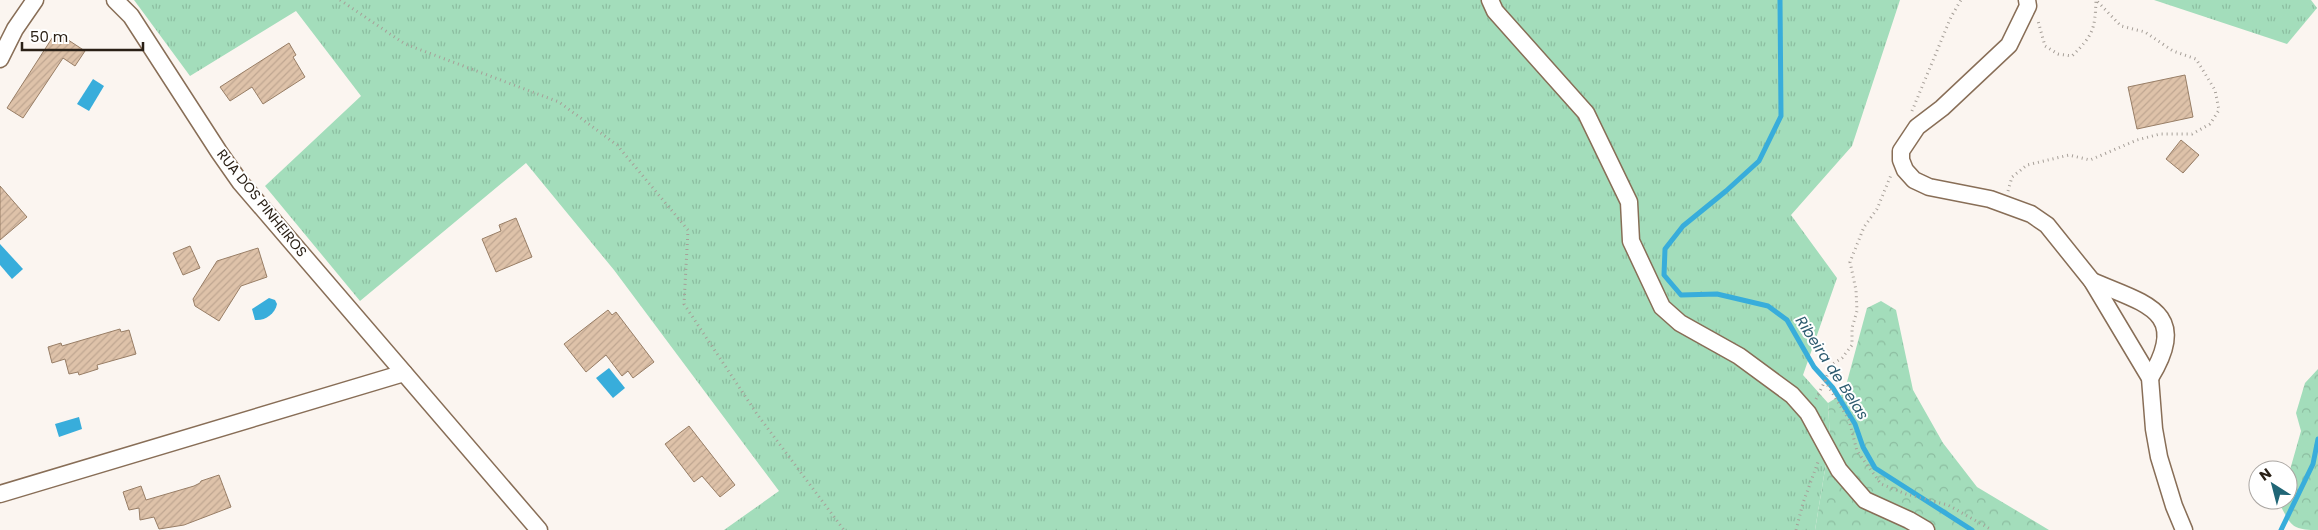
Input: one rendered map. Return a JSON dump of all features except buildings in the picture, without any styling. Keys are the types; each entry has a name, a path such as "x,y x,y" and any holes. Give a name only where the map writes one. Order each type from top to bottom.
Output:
{"street":[{"path":"0,59 15,29 35,0"},
{"name":"RUA DOS PINHEIROS","path":"115,0 131,16 240,182 539,530"},
{"path":"1490,0 1507,24 1586,113 1629,202 1631,241 1662,307 1680,323 1767,375 1792,395 1808,414 1839,470 1865,500 1926,530"},
{"path":"2028,3 2009,45 1942,108 1917,128 1901,151 1905,170 1914,180 1929,186 1969,193 2005,203 2031,214 2047,225 2092,281 2150,378 2154,429 2159,457 2174,506 2184,530"},
{"path":"2092,281 2156,310 2164,322 2166,343 2150,378"},
{"path":"0,494 404,373"}],"path":[{"path":"340,0 406,44 559,102 617,145 688,230 684,304 756,414 844,530"},
{"path":"2005,203 2012,177 2027,165 2069,155 2090,160 2137,140 2160,134 2192,134 2210,124 2219,110 2215,90 2196,59 2174,51 2145,32 2121,26 2096,0 2095,27 2084,44 2072,56 2058,54 2045,46 2038,21 2028,3"},
{"path":"1808,414 1831,365 1842,358 1852,345 1852,328 1857,311"},
{"path":"1825,381 1849,420 1857,451 1882,484 1906,494 1948,505 1992,530"},
{"path":"1796,530 1803,503 1824,445"}],"green space":[{"path":"134,0 1900,0 1852,146 1791,215 1837,278 1803,375 1828,403 1830,439 1815,530 724,530 779,491 614,270 526,163 360,301 265,186 361,96 296,11 190,76"},
{"path":"2154,0 2311,0 2317,8 2287,44"},
{"path":"1881,301 1896,310 1913,390 1943,443 1977,487 2049,530 1815,530 1830,439 1828,403 1844,393 1867,308"},
{"path":"2318,369 2318,530 2302,529 2293,525 2283,510 2298,510 2298,460 2293,460 2301,431 2296,413 2305,383"}],"water":[{"path":"93,79 104,86 89,111 77,104"},
{"path":"0,244 23,269 12,279 0,265"},
{"path":"269,298 275,300 277,304 274,311 266,318 255,320 252,309"},
{"path":"609,368 625,388 613,398 596,378"},
{"path":"79,417 82,429 59,437 55,424"}],"waterway":[{"name":"Ribeira de Belas","path":"1780,0 1781,116 1759,161 1683,226 1665,249 1664,275 1681,295 1717,294 1768,306 1787,320 1814,367 1833,388 1855,424 1863,447 1875,468 1972,530"},
{"path":"2281,530 2313,464 2318,439"}]}
